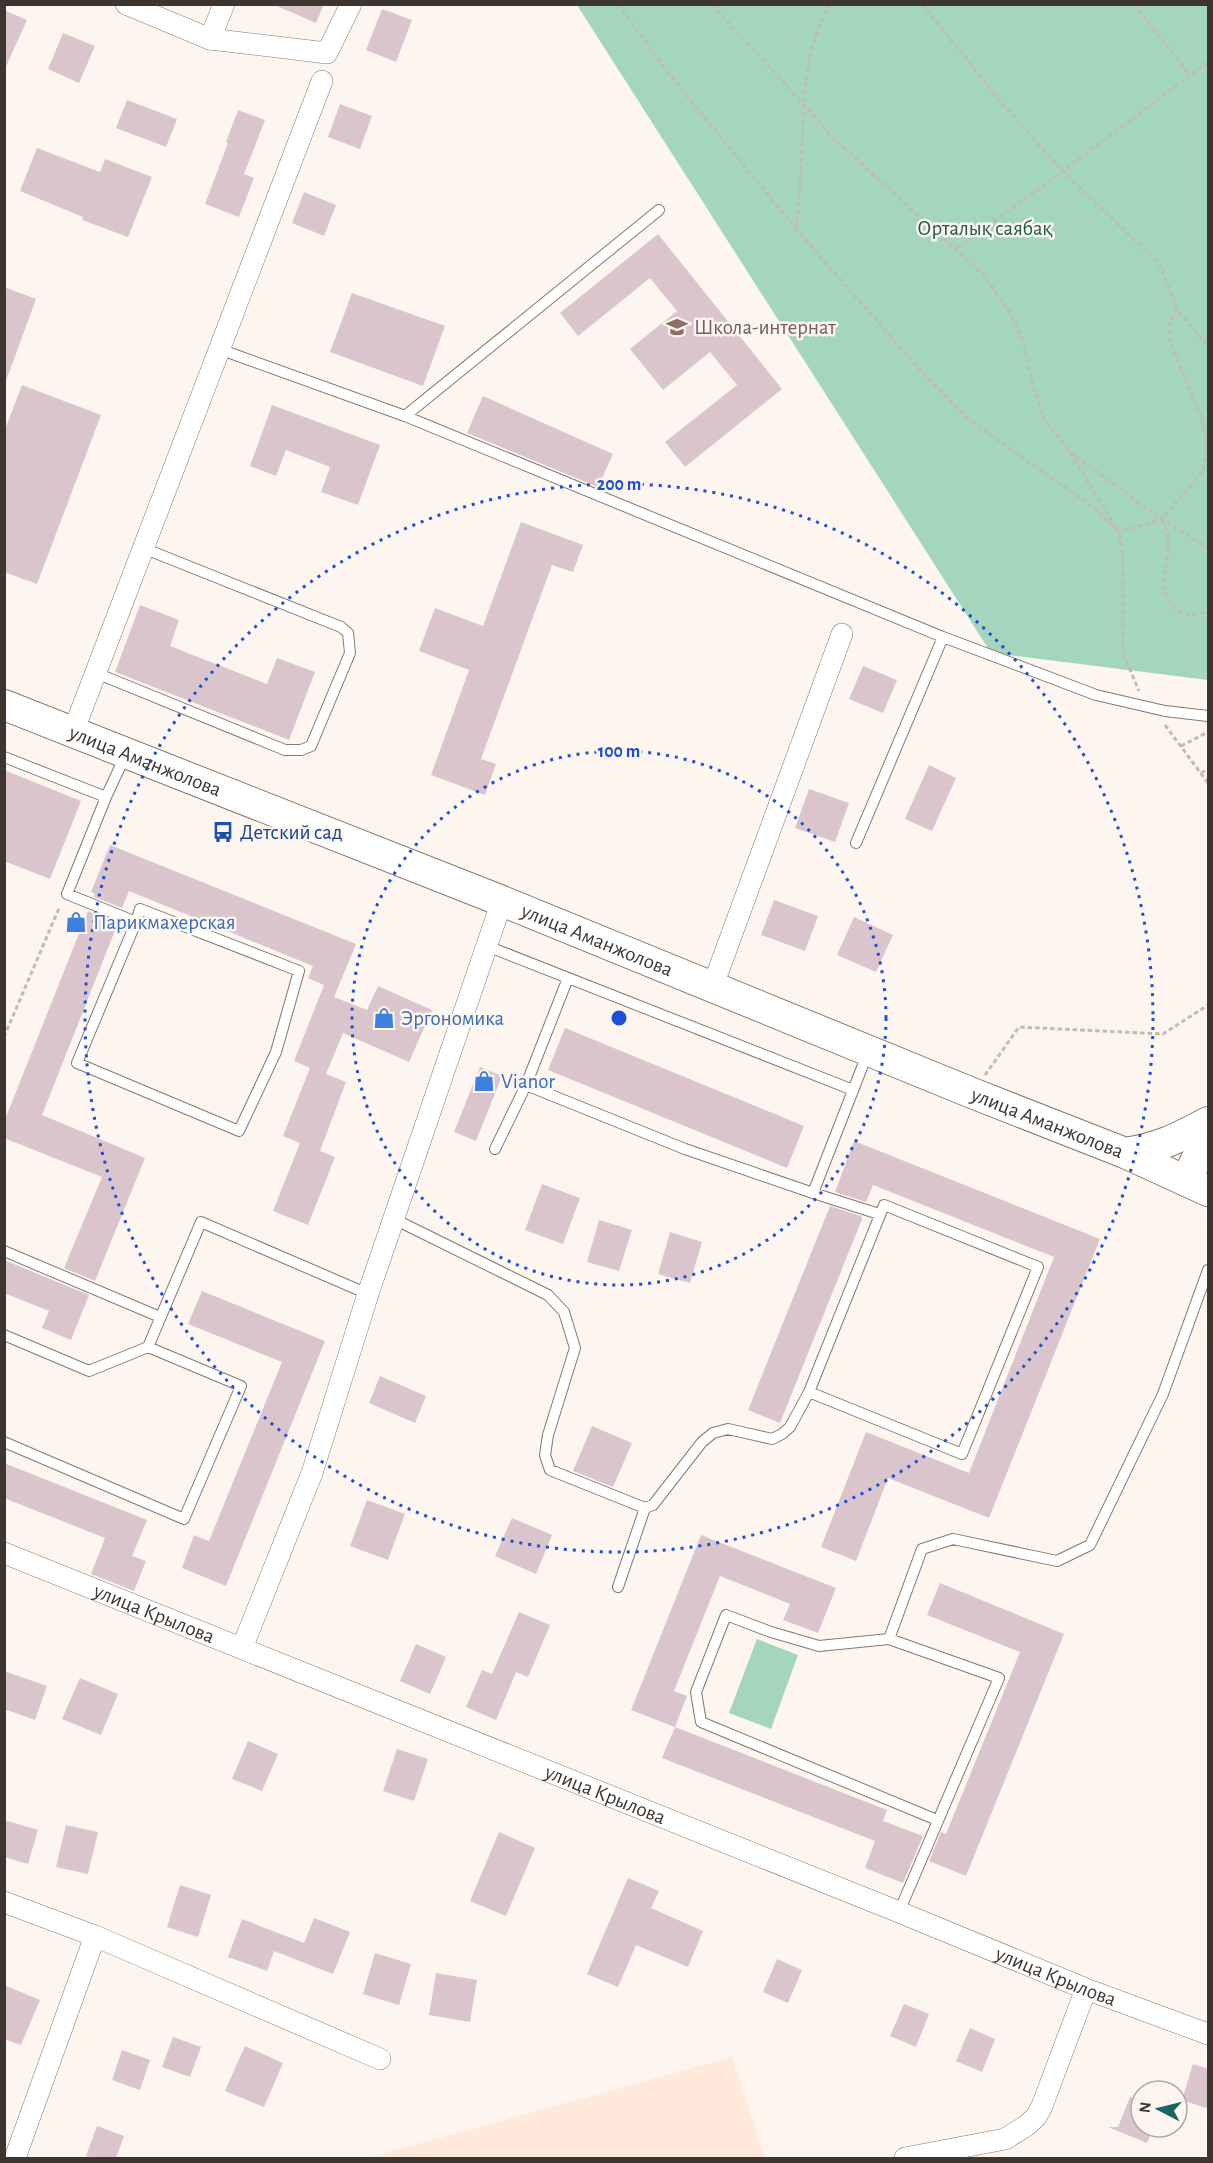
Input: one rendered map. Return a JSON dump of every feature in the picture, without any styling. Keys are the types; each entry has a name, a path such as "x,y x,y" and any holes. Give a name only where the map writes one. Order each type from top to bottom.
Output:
{"main road":[{"name":"улица Аманжолова","path":"4,705 502,902 1125,1153 1197,1186"},
{"path":"1125,1153 1149,1150 1172,1142 1209,1122"},
{"path":"1197,1186 1209,1134"}],"street":[{"path":"126,4 210,39 327,53 351,4"},
{"path":"210,39 224,4"},
{"path":"73,732 322,81"},
{"path":"712,988 842,634"},
{"path":"242,1648 312,1473 368,1294 502,902"},
{"name":"улица Крылова","path":"4,1553 1086,1989 1209,2034"},
{"path":"4,1902 95,1936 380,2059"},
{"path":"15,2158 95,1936"},
{"path":"905,2158 1005,2139 1036,2117 1086,1989"}],"lane":[{"path":"405,416 659,210"},
{"path":"219,349 405,416 943,637 1096,695 1152,708 1209,717"},
{"path":"96,673 285,750 302,750 310,746 350,653 348,633 341,627 143,548"},
{"path":"856,843 943,637"},
{"path":"126,754 67,894 136,922"},
{"path":"4,757 106,798"},
{"path":"140,909 299,971 276,1052 239,1131 77,1063 136,922 140,909"},
{"path":"487,946 853,1090"},
{"path":"495,1149 526,1085 568,978"},
{"path":"813,1193 869,1050"},
{"path":"526,1085 685,1149 879,1214"},
{"path":"394,1219 548,1295 564,1312 576,1348 548,1435 545,1455 550,1470 645,1508 653,1505 702,1442 713,1433 728,1429 772,1438 782,1434 790,1427 809,1392 884,1205 1038,1267 962,1454 809,1392"},
{"path":"148,1347 201,1222 368,1294"},
{"path":"4,1251 160,1317"},
{"path":"889,1640 922,1549 953,1539 1057,1561 1090,1545 1162,1394 1209,1270"},
{"path":"4,1335 89,1371 148,1347 241,1386 184,1519 4,1442"},
{"path":"618,1587 645,1508"},
{"path":"899,1912 999,1678 889,1640 819,1646 726,1615 696,1692 701,1722 937,1820"}],"path":[{"path":"618,4 665,69 796,229 920,370 967,418 1098,512 1119,532"},
{"path":"711,4 831,136 983,274 1011,314 1024,343 1031,378 1044,419 1070,452 1119,532 1123,554 1122,653 1138,690 1209,783"},
{"path":"796,229 801,175 803,103 809,58 820,20 830,4"},
{"path":"922,4 1006,108 1063,171 1160,265 1178,310 1209,346"},
{"path":"1134,4 1190,75"},
{"path":"957,249 1209,62"},
{"path":"1119,532 1162,519 1203,471 1206,438 1201,416 1170,342 1170,321 1178,310"},
{"path":"1070,452 1162,519 1209,548"},
{"path":"1162,519 1168,536 1164,573 1165,590 1170,603 1182,613 1198,615 1209,610"},
{"path":"1181,746 1208,732"},
{"path":"1201,773 1209,769"},
{"path":"4,1037 67,894"},
{"path":"972,1093 1019,1027 1163,1034 1209,1005"}],"shaded area":[{"path":"732,2057 765,2158 369,2158 371,2157"}],"green space":[{"name":"Орталық саябақ","path":"577,5 1208,5 1208,680 991,653"},
{"path":"757,1639 798,1655 771,1729 729,1713"}],"building":[{"path":"272,4 324,4 316,23"},
{"path":"382,9 412,20 396,62 366,50"},
{"path":"4,10 27,20 4,71"},
{"path":"63,33 95,46 79,83 48,69"},
{"path":"127,100 177,119 166,147 116,128"},
{"path":"340,104 372,116 360,149 328,137"},
{"path":"238,110 265,120 244,174 254,178 239,217 205,204"},
{"path":"37,148 100,172 105,159 152,177 128,237 82,220 83,217 20,191"},
{"path":"304,192 336,205 324,236 292,223"},
{"path":"658,234 782,389 685,467 665,442 737,385 710,352 663,390 630,349 677,311 650,278 578,336 560,313"},
{"path":"4,287 36,299 6,381 4,381"},
{"path":"352,293 445,326 423,386 330,352"},
{"path":"22,385 101,415 37,584 4,572 4,432"},
{"path":"483,396 613,454 598,487 467,433"},
{"path":"272,405 380,445 358,505 321,492 330,467 286,450 276,476 250,466"},
{"path":"521,522 583,545 573,572 552,565 481,759 496,764 485,795 431,775 469,670 419,651 435,608 483,626"},
{"path":"140,605 179,620 170,646 267,684 277,658 315,672 289,740 115,672"},
{"path":"863,666 897,680 883,713 849,699"},
{"path":"929,765 956,778 932,831 905,819"},
{"path":"4,770 81,801 50,879 4,861"},
{"path":"809,789 849,803 835,842 795,828"},
{"path":"110,845 356,944 334,997 367,1010 378,986 432,1010 409,1062 343,1033 326,1074 346,1082 320,1151 335,1157 308,1225 273,1211 300,1143 283,1136 310,1068 294,1061 324,985 308,978 313,966 129,891 122,908 94,897 95,894 91,892"},
{"path":"774,900 818,916 805,951 761,935"},
{"path":"88,911 118,923 42,1115 145,1158 95,1281 64,1268 102,1177 4,1138 4,1122"},
{"path":"854,917 893,935 876,972 837,955"},
{"path":"565,1028 804,1126 787,1168 548,1070"},
{"path":"480,1067 502,1076 476,1141 454,1132"},
{"path":"854,1141 1100,1239 989,1518 888,1478 856,1561 821,1547 866,1432 969,1473 1054,1257 873,1185 866,1202 835,1192"},
{"path":"542,1184 580,1198 563,1244 525,1230"},
{"path":"830,1206 861,1216 862,1219 780,1423 748,1410"},
{"path":"599,1220 632,1230 619,1271 587,1262"},
{"path":"670,1232 702,1242 690,1283 658,1274"},
{"path":"4,1260 89,1295 71,1340 42,1328 49,1311 4,1293"},
{"path":"202,1291 325,1341 226,1586 182,1568 194,1535 209,1541 282,1362 188,1324"},
{"path":"380,1376 426,1396 415,1423 369,1403"},
{"path":"592,1426 632,1443 613,1487 573,1471"},
{"path":"4,1463 147,1520 132,1556 146,1561 134,1591 91,1574 105,1538 4,1498"},
{"path":"367,1500 405,1514 388,1560 350,1546"},
{"path":"512,1518 552,1535 536,1574 495,1556"},
{"path":"701,1535 836,1588 818,1633 783,1620 790,1604 720,1576 674,1691 687,1696 675,1727 631,1710"},
{"path":"940,1583 1064,1634 966,1876 929,1861 941,1832 946,1834 1020,1652 927,1615"},
{"path":"519,1612 550,1625 528,1677 516,1672 496,1720 466,1707 482,1670 492,1674"},
{"path":"416,1644 446,1657 430,1694 400,1681"},
{"path":"4,1671 47,1686 35,1720 4,1709"},
{"path":"80,1678 118,1694 101,1735 62,1719"},
{"path":"675,1727 887,1810 883,1821 923,1836 903,1883 865,1868 875,1841 662,1758"},
{"path":"248,1741 278,1754 262,1791 232,1779"},
{"path":"397,1749 428,1759 414,1801 383,1791"},
{"path":"4,1820 38,1830 28,1864 4,1857"},
{"path":"66,1825 98,1832 88,1874 56,1867"},
{"path":"499,1832 535,1848 506,1916 470,1901"},
{"path":"628,1878 659,1891 651,1908 703,1931 688,1967 636,1945 618,1987 587,1974"},
{"path":"180,1885 211,1895 198,1937 167,1927"},
{"path":"314,1918 350,1932 333,1974 274,1951 267,1971 228,1957 242,1919 304,1943"},
{"path":"375,1953 411,1964 399,2005 363,1994"},
{"path":"777,1959 802,1970 788,2003 763,1992"},
{"path":"436,1973 477,1980 470,2022 429,2015"},
{"path":"4,1985 40,2000 21,2045 4,2039"},
{"path":"904,2004 929,2014 916,2047 890,2036"},
{"path":"970,2028 995,2039 982,2072 956,2061"},
{"path":"173,2037 201,2047 190,2077 162,2067"},
{"path":"245,2046 283,2063 264,2107 225,2091"},
{"path":"122,2050 150,2060 140,2090 112,2080"},
{"path":"1193,2064 1209,2069 1209,2109 1189,2102 1188,2079"},
{"path":"1129,2100 1129,2136 1108,2127 1118,2127"},
{"path":"97,2126 124,2136 116,2158 86,2156"},
{"path":"1137,2139 1149,2139 1147,2143"}],"place":[{"name":"Школа-интернат","path":"677,327"},
{"name":"Детский сад","path":"223,832"},
{"name":"Парикмахерская","path":"76,922"},
{"name":"Эргономика","path":"384,1018"},
{"name":"Vianor","path":"484,1081"}]}
